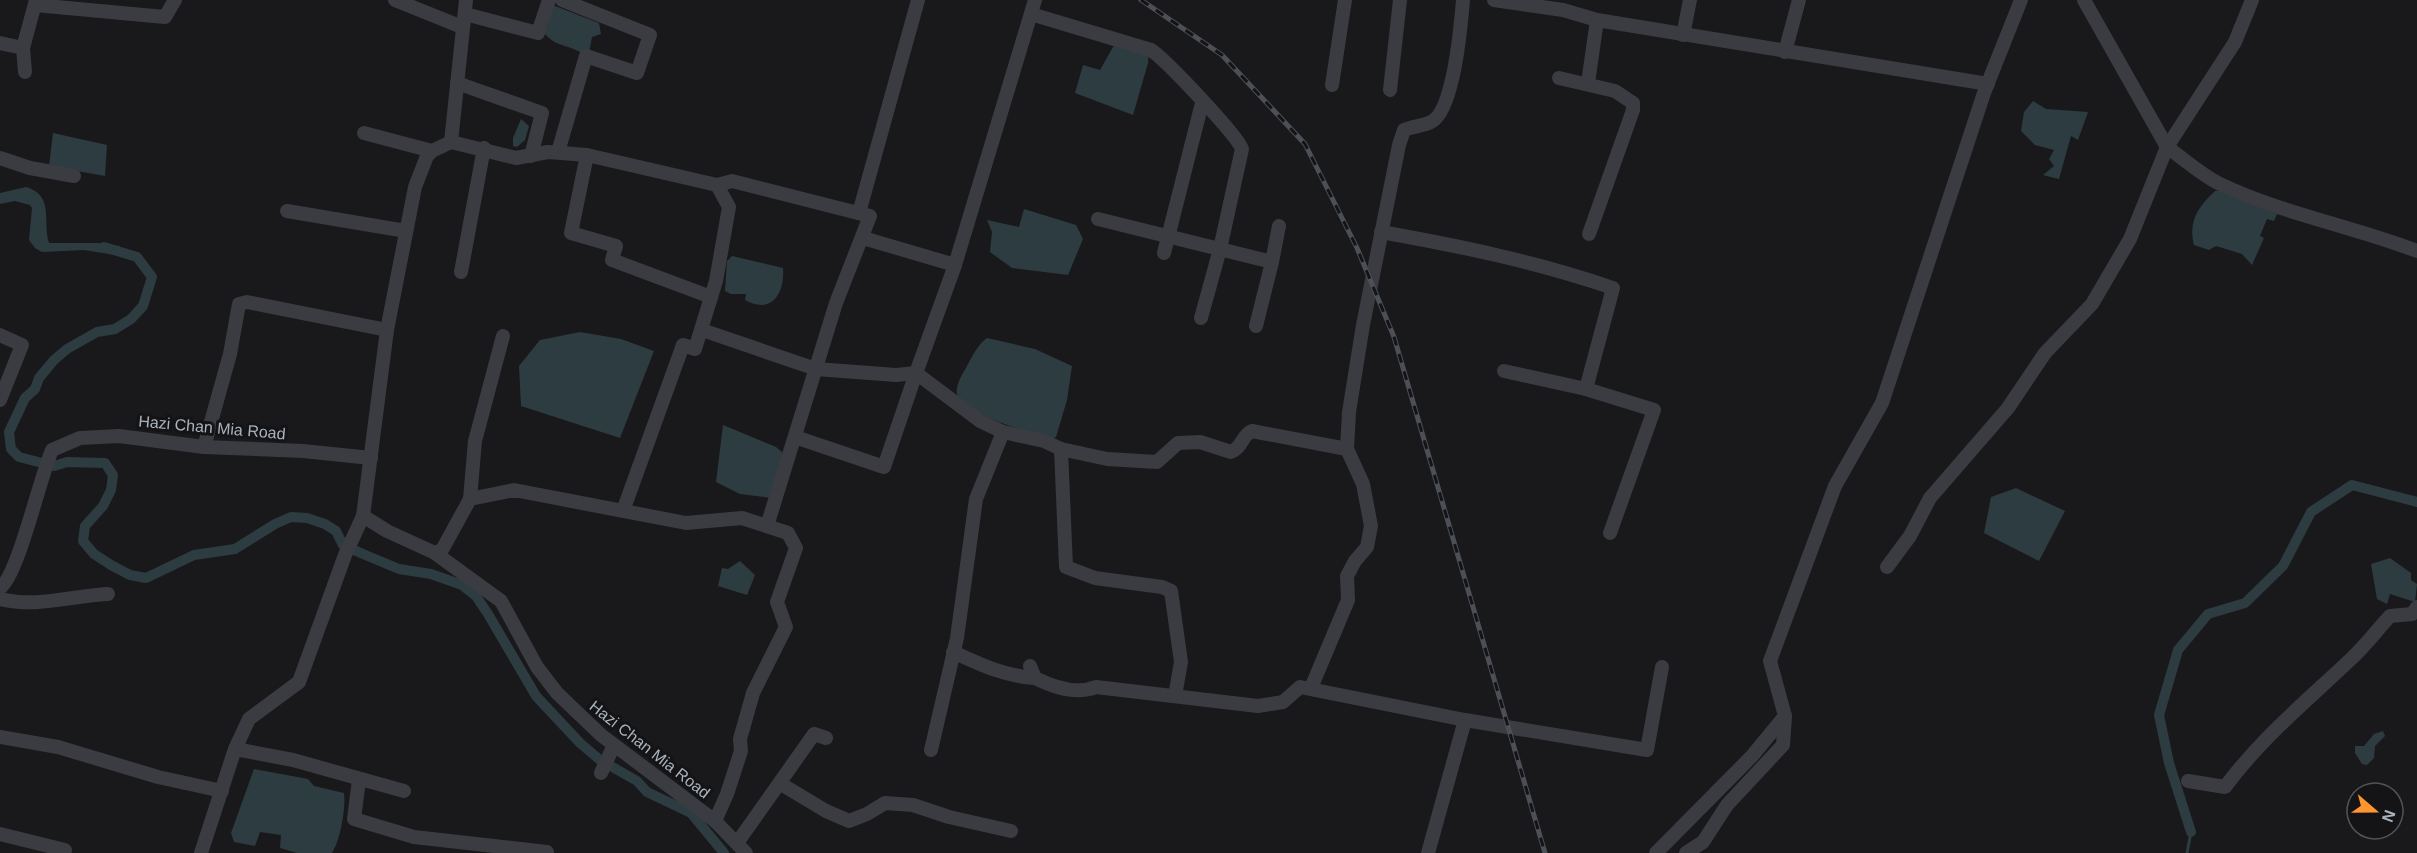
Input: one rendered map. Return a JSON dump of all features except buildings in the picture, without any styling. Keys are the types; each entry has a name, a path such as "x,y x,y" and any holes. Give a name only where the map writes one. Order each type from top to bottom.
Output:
{"street":[{"path":"25,72 23,48 36,2 165,17 175,0"},
{"path":"394,0 464,13 538,33 549,0"},
{"path":"558,152 586,56 637,73 650,35 562,0"},
{"path":"859,213 917,0"},
{"path":"795,437 884,467 955,265 1035,0"},
{"path":"1332,85 1345,0"},
{"path":"1390,90 1400,0"},
{"path":"1311,688 1348,600 1347,576 1354,561 1367,547 1371,526 1364,484 1347,449 1351,402 1381,231 1404,130 1416,124 1431,122 1442,110 1458,51 1463,0"},
{"path":"1494,0 1563,10 1597,20 1683,35 1988,84"},
{"path":"1683,35 1690,0"},
{"path":"1785,52 1798,0"},
{"path":"1686,853 1702,842 1727,805 1783,745 1785,716 1770,661 1835,486 1882,404 1988,84 2021,0"},
{"path":"2084,0 2167,147 2218,183 2283,211 2338,224 2417,251"},
{"path":"1887,567 1910,536 1930,498 2008,408 2044,353 2092,304 2130,239 2167,147 2235,42 2252,0"},
{"path":"451,142 464,13"},
{"path":"1031,14 1151,50 1163,58 1202,103 1238,139 1242,149 1220,249 1201,318"},
{"path":"1588,83 1597,20"},
{"path":"0,43 23,48"},
{"path":"1559,78 1588,83 1627,97 1633,103 1634,110 1589,234"},
{"path":"457,83 542,113 531,156"},
{"path":"1164,253 1202,103"},
{"path":"364,134 432,151"},
{"path":"201,853 235,749 249,719 299,682 345,555 363,516 387,330 415,187 427,156 432,151 451,142 484,148 516,158 558,152 587,155 717,185 732,181 870,216 836,303 767,526"},
{"path":"461,272 484,148"},
{"path":"587,155 571,233 616,246 612,260 711,297"},
{"path":"0,158 30,168 74,176"},
{"path":"622,511 683,345 695,349 702,330 729,207 717,185"},
{"path":"287,211 406,231"},
{"path":"1098,219 1272,262"},
{"path":"1256,326 1279,226"},
{"path":"1381,231 1513,258 1613,288 1586,389"},
{"path":"863,238 955,265"},
{"path":"204,447 230,354 239,304 247,302 295,310 387,330"},
{"path":"702,330 816,369 896,375 916,373 980,421 1003,432 1044,441 1061,449 1107,459 1157,462 1170,447 1178,443 1200,442 1235,451 1247,433 1252,431 1347,449"},
{"path":"0,335 22,345 0,400"},
{"path":"435,553 442,550 470,499 475,441 503,336"},
{"path":"1504,371 1586,389 1654,410 1610,533"},
{"path":"931,750 953,652 976,499 1003,432"},
{"name":"Hazi Chan Mia Road","path":"0,588 6,584 15,566 41,475 52,450 80,438 119,435 204,447 303,451 371,458"},
{"path":"1061,449 1066,567 1095,578 1162,587 1171,591 1181,662 1175,696"},
{"path":"470,499 514,490 686,523 742,518 788,533 796,548 777,602 786,627 753,693 740,740 741,751 727,794 715,821"},
{"name":"Hazi Chan Mia Road","path":"363,516 387,531 435,553 501,601 537,667 557,693 614,745 715,821 741,848"},
{"path":"0,599 21,604 108,594"},
{"path":"2188,781 2225,787 2247,758 2292,712 2355,655 2390,616 2412,614 2417,607"},
{"path":"953,652 994,671 1015,677 1032,672 1047,684 1085,692 1096,687 1258,706 1283,702 1300,687 1311,688 1377,705 1647,750 1662,667"},
{"path":"1656,853 1752,756 1785,716"},
{"path":"1428,853 1465,720"},
{"path":"741,848 814,734 826,738"},
{"path":"0,737 58,747 158,777 222,791"},
{"path":"601,773 614,745"},
{"path":"235,749 293,760 404,791"},
{"path":"359,780 354,819 414,837 547,852"},
{"path":"780,784 826,811 849,821 867,814 885,802 913,805 950,817 1011,831"},
{"path":"0,834 65,850"}],"shaded area":[{"path":"555,6 599,23 601,34 592,37 589,53 584,55 557,43 543,31 548,26 547,13"},
{"path":"1122,42 1149,51 1148,63 1133,115 1075,93 1083,65 1100,70 1113,47"},
{"path":"2033,101 2046,109 2088,112 2078,140 2071,136 2059,179 2043,175 2054,166 2049,159 2054,150 2035,145 2021,131 2024,112"},
{"path":"521,119 529,126 525,140 517,147 513,146 513,138"},
{"path":"53,133 107,145 105,176 49,166"},
{"path":"26,187 41,196 44,203 49,243 97,243 120,246 115,255 84,250 42,252 35,248 29,240 32,208 30,205 15,201 0,204 0,193"},
{"path":"2227,190 2277,214 2274,221 2267,219 2260,236 2264,238 2252,265 2242,254 2216,246 2209,250 2194,245 2192,229 2199,209 2215,191"},
{"path":"1024,209 1076,225 1083,239 1068,275 1012,268 990,252 992,232 987,220 1019,227"},
{"path":"732,256 783,268 782,286 775,299 763,305 754,304 745,300 746,294 731,294 725,291 727,261"},
{"path":"580,332 621,339 654,351 620,438 521,406 519,366 540,340"},
{"path":"987,338 1035,349 1072,366 1067,400 1056,437 1052,439 1030,433 985,416 971,409 957,394 959,381 975,352"},
{"path":"723,425 776,447 788,457 772,498 740,494 716,482"},
{"path":"2016,488 2065,511 2039,561 1984,533 1991,497"},
{"path":"2390,558 2411,573 2411,580 2417,584 2415,602 2390,594 2387,604 2377,599 2371,564"},
{"path":"740,561 755,575 747,595 718,586 722,568 728,569"},
{"path":"2383,731 2385,736 2375,746 2374,758 2367,765 2362,764 2355,753 2355,746 2364,746 2374,734"},
{"path":"254,769 308,779 314,786 344,793 342,824 332,853 297,853 280,848 281,835 260,832 255,846 234,842 231,833"}],"waterway":[{"path":"104,247 137,257 152,277 143,306 131,319 115,329 97,332 67,349 54,360 39,378 35,389 25,398 9,432 11,449 19,457 54,466 67,462 105,463 113,475 111,490 103,506 85,526 83,541 94,554 130,575 146,578 194,555 235,549 275,524 291,517 307,518 325,524 336,531 343,545 363,554 399,569 431,574 462,585 476,596 536,696 580,743 600,760 637,781 647,792 691,813 724,853"},
{"path":"2191,832 2169,763 2159,715 2178,650 2208,614 2245,603 2283,566 2311,512 2352,485 2417,502"},
{"path":"2187,853 2191,832"}],"railway":[{"path":"1141,0 1222,55 1305,144 1357,248 1394,337 1545,853"}]}
